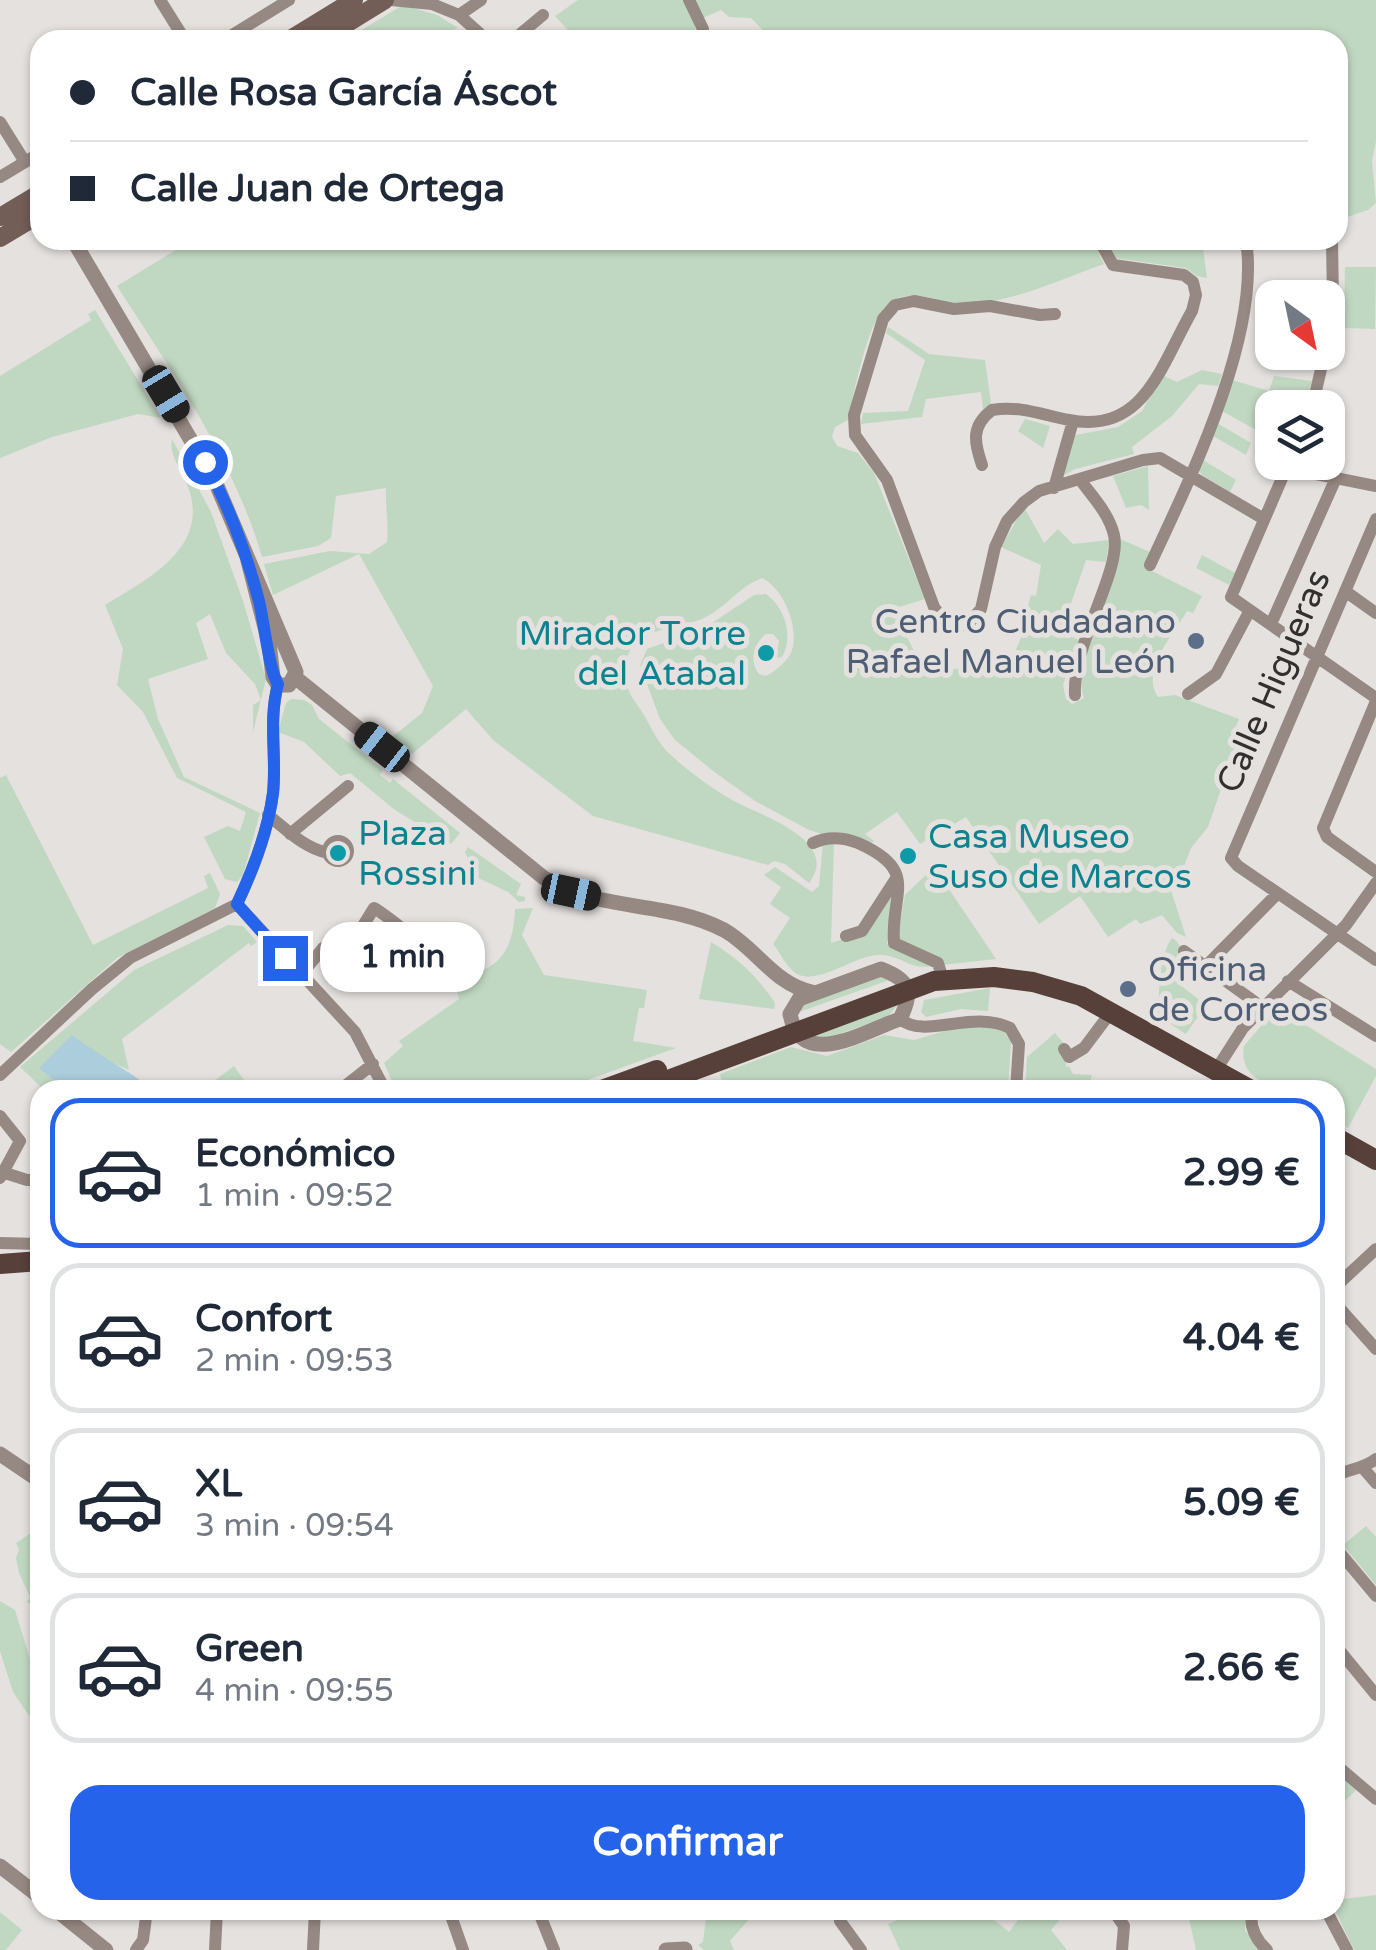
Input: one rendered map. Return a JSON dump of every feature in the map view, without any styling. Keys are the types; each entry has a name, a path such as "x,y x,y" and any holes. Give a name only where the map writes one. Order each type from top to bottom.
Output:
{"main road":[{"path":"305,30 354,0"},
{"path":"337,30 388,0"},
{"path":"0,218 30,199"},
{"path":"0,238 30,220"},
{"path":"630,1080 793,1021 906,987 994,977 1032,982 1081,996 1234,1080"},
{"path":"663,1080 793,1021"},
{"path":"1345,1143 1376,1160"},
{"path":"0,1264 30,1262"},
{"path":"0,1275 30,1274"}],"street":[{"path":"160,0 179,30"},
{"path":"240,30 289,0"},
{"path":"388,0 432,4 459,16 475,30"},
{"path":"459,16 481,0"},
{"path":"689,0 703,30"},
{"path":"526,30 543,16"},
{"path":"0,122 25,162"},
{"path":"0,177 30,159"},
{"path":"2,1067 130,958 237,904 264,832 273,792 276,649 248,562 216,481 195,442 78,250"},
{"path":"982,465 975,436 978,423 992,410 1024,409 1073,421 1109,422 1126,415 1140,402 1192,311 1194,282 1184,275 1113,265 1104,250"},
{"path":"1150,566 1192,476 1236,349 1247,296 1246,250"},
{"path":"1332,250 1332,280"},
{"path":"1056,314 990,306 954,309 914,302 895,305 882,319 854,415 855,435 887,480 934,607 952,625 969,622 982,609 995,547 1007,521 1039,492 1160,458 1264,519"},
{"path":"1054,488 1073,421"},
{"path":"1281,480 1232,597 1376,700 1323,828 1327,837 1376,872"},
{"path":"1271,624 1335,480"},
{"path":"1345,480 1376,486"},
{"path":"1075,694 1080,650 1115,550 1113,532 1104,512 1081,481"},
{"name":"Calle Higueras","path":"1376,518 1231,858 1376,960"},
{"path":"1345,591 1376,613"},
{"path":"1188,694 1216,674 1250,610"},
{"path":"276,649 294,672"},
{"path":"275,679 281,664 294,672 544,878 571,892 692,916 751,948 780,979 812,992"},
{"path":"264,832 290,834 348,786"},
{"path":"268,815 290,834 328,853"},
{"path":"812,844 823,838 848,839 881,854 896,876 900,892 894,943 938,963 938,981"},
{"path":"846,936 862,931 896,876"},
{"path":"1216,1070 1243,1028 1338,934 1376,883"},
{"path":"1206,966 1278,893"},
{"path":"237,904 355,1032 380,1080"},
{"path":"301,974 322,948 342,960 374,908 404,927 448,965 461,966"},
{"path":"1184,951 1262,1006"},
{"path":"780,979 793,1021 811,1045 825,1046 900,1019 908,1004 906,987 900,976 872,970 799,998 793,1021"},
{"path":"1288,981 1376,1036"},
{"path":"1064,1049 1068,1057 1084,1048 1111,1012"},
{"path":"900,1019 917,1028 960,1020 982,1020 1010,1028 1019,1044 1017,1080"},
{"path":"353,1080 373,1064"},
{"path":"0,1116 20,1141 2,1176 30,1179"},
{"path":"0,1243 30,1244"},
{"path":"1345,1278 1376,1249"},
{"path":"1345,1313 1374,1342"},
{"path":"0,1454 30,1474"},
{"path":"1345,1472 1363,1468 1376,1459"},
{"path":"1363,1468 1376,1483"},
{"path":"1345,1559 1376,1596"},
{"path":"1345,1657 1376,1695"},
{"path":"1345,1773 1376,1799"},
{"path":"0,1866 30,1889"},
{"path":"68,1920 106,1950"},
{"path":"136,1950 143,1940 146,1920"},
{"path":"215,1950 216,1920"},
{"path":"313,1950 314,1920"},
{"path":"452,1920 463,1950"},
{"path":"542,1920 554,1950"},
{"path":"840,1920 860,1950"},
{"path":"1120,1920 1124,1926 1122,1950"},
{"path":"1251,1920 1254,1934 1268,1950"},
{"path":"1331,1920 1347,1950"},
{"path":"666,1950 686,1950"}],"green space":[{"path":"578,0 684,0 695,30 568,30 555,16"},
{"path":"692,0 1376,0 1376,141 1372,161 1376,203 1348,217 1348,30 763,30 751,18 729,17 721,10 703,18"},
{"path":"403,5 437,15 458,28 453,30 362,30"},
{"path":"176,250 1098,250 1104,264 998,300 963,303 905,296 888,304 873,326 848,420 835,427 832,437 837,446 858,453 874,473 925,599 893,609 914,651 917,674 993,664 1009,678 1013,656 1033,611 1027,609 1031,595 1036,596 1041,565 1001,547 1024,507 1044,543 1058,529 1073,544 1109,540 1106,562 1086,560 1061,632 1079,640 1063,685 1066,699 1072,704 1084,698 1081,683 1086,646 1120,555 1120,539 1150,552 1144,567 1202,596 1193,613 1187,611 1167,642 1153,676 1158,697 1175,695 1239,719 1231,737 1238,740 1208,827 1191,848 1182,871 1169,884 1186,937 1177,933 1162,915 1140,924 1136,919 1108,937 1080,896 1039,924 966,817 920,844 897,812 865,834 874,841 870,844 841,832 821,834 755,801 675,740 660,719 640,665 647,649 703,629 754,595 766,594 786,623 787,640 782,657 776,658 779,641 773,634 766,634 755,648 756,669 766,676 790,655 794,635 784,601 762,578 706,617 642,638 626,659 626,684 672,756 718,791 806,842 815,854 816,868 809,883 785,864 774,861 768,865 593,816 493,740 466,709 412,754 392,737 422,713 433,686 359,554 273,595 264,564 330,551 369,554 387,542 386,488 336,496 331,538 318,546 262,557 218,451 117,286"},
{"path":"1112,250 1203,250 1207,278 1186,268 1114,258"},
{"path":"1345,267 1376,267 1375,329 1345,328"},
{"path":"95,310 161,418 138,414 52,437 0,458 0,376 91,320 88,314"},
{"path":"888,327 929,354 985,360 991,404 983,409 981,392 926,399 922,417 861,424 863,413 908,411 925,360 886,333"},
{"path":"1202,370 1222,374 1218,386 1199,384 1172,416 1132,447 1134,454 1075,469 1063,476 1076,435 1118,427 1142,411 1162,375 1177,382"},
{"path":"1274,376 1312,381 1309,390 1269,390"},
{"path":"1232,380 1266,390 1255,390 1255,429 1222,411"},
{"path":"1025,419 1050,426 1043,448 1018,431"},
{"path":"1217,423 1251,443 1246,455 1213,436"},
{"path":"172,439 211,512 266,679 261,700 255,684 226,653 210,614 196,623 208,659 148,679 158,719 184,777 260,813 243,875 237,882 225,879 204,837 228,826 240,831 246,812 177,778 143,712 117,685 123,649 105,605 158,571 185,541 192,504 174,456"},
{"path":"1203,460 1236,480 1230,492 1202,475 1199,470"},
{"path":"1148,466 1149,510 1141,505 1126,508 1113,476"},
{"path":"1202,555 1235,573 1229,585 1196,568"},
{"path":"291,699 312,705 319,719 383,770 380,775 390,783 393,779 460,833 451,844 395,810 350,773 340,776 304,742 278,732 286,703"},
{"path":"261,700 253,732 253,705"},
{"path":"6,775 93,945 208,888 204,876 210,873 220,894 215,908 117,958 11,1052 0,1044 0,778"},
{"path":"823,842 834,842 831,943 865,932 897,888 887,944 936,966 913,965 883,955 811,977 801,976 789,967 773,944 790,918 770,904 781,887 764,875 775,867 812,892 819,886"},
{"path":"468,847 521,884 516,895 525,897 525,901 519,902 508,892 476,877 465,852"},
{"path":"934,867 996,959 942,965 900,942 897,937 905,895"},
{"path":"533,908 522,935 544,975 647,990 633,1041 676,1048 588,1080 392,1080 384,1063 403,1046 399,1041 459,999 457,990 464,981 496,962 512,934 515,909"},
{"path":"228,925 243,926 257,942 251,946 249,943 122,1039 129,1070 102,1058 72,1036 65,1080 34,1080 20,1067 134,970"},
{"path":"1172,938 1189,961 1175,981 1206,1005 1186,1034 1158,1016 1162,964"},
{"path":"711,942 754,976 775,1003 774,1009 699,999"},
{"path":"874,975 892,979 799,1012 805,1002"},
{"path":"990,988 988,1011 961,1009 926,1017 921,1012 924,1000"},
{"path":"899,1003 888,1017 824,1039 809,1035"},
{"path":"1277,1007 1376,1069 1376,1076 1348,1128 1345,1080 1260,1080 1244,1062 1244,1046"},
{"path":"955,1028 1004,1031 1011,1042 1009,1080 722,1080 720,1074 791,1047 827,1056 884,1035 914,1040"},
{"path":"1055,1033 1065,1045 1066,1067 1073,1074 1092,1075 1091,1080 1026,1080 1027,1057"},
{"path":"234,1066 244,1080 216,1080"},
{"path":"1366,1526 1376,1537 1376,1585 1345,1547"},
{"path":"30,1534 30,1597 19,1573 16,1543"},
{"path":"0,1601 15,1610 30,1659 30,1717 13,1692 0,1651"},
{"path":"1345,1779 1357,1789 1345,1801"},
{"path":"1376,1895 1376,1950 1354,1950 1340,1920 1345,1920 1345,1899"},
{"path":"0,1912 22,1930 6,1950 0,1950"},
{"path":"706,1920 748,1920 730,1941 734,1950 704,1950 698,1945 703,1942"},
{"path":"898,1920 994,1920 1009,1932 1018,1920 1060,1920 1051,1930 1067,1950 900,1950 888,1924"},
{"path":"1189,1920 1246,1920 1245,1930 1260,1950 1196,1950"}],"water":[{"path":"72,1035 140,1080 54,1080 39,1068"}],"place":[{"name":"Centro Ciudadano Rafael Manuel León","path":"1196,641"},
{"name":"Mirador Torre del Atabal","path":"766,653"},
{"name":"Plaza Rossini","path":"338,853"},
{"name":"Casa Museo Suso de Marcos","path":"908,856"},
{"name":"Oficina de Correos","path":"1128,989"}],"route":[{"path":"205,462 248,562 269,642 273,678 278,684 272,718 273,792 250,877 237,904 285,958"}]}
